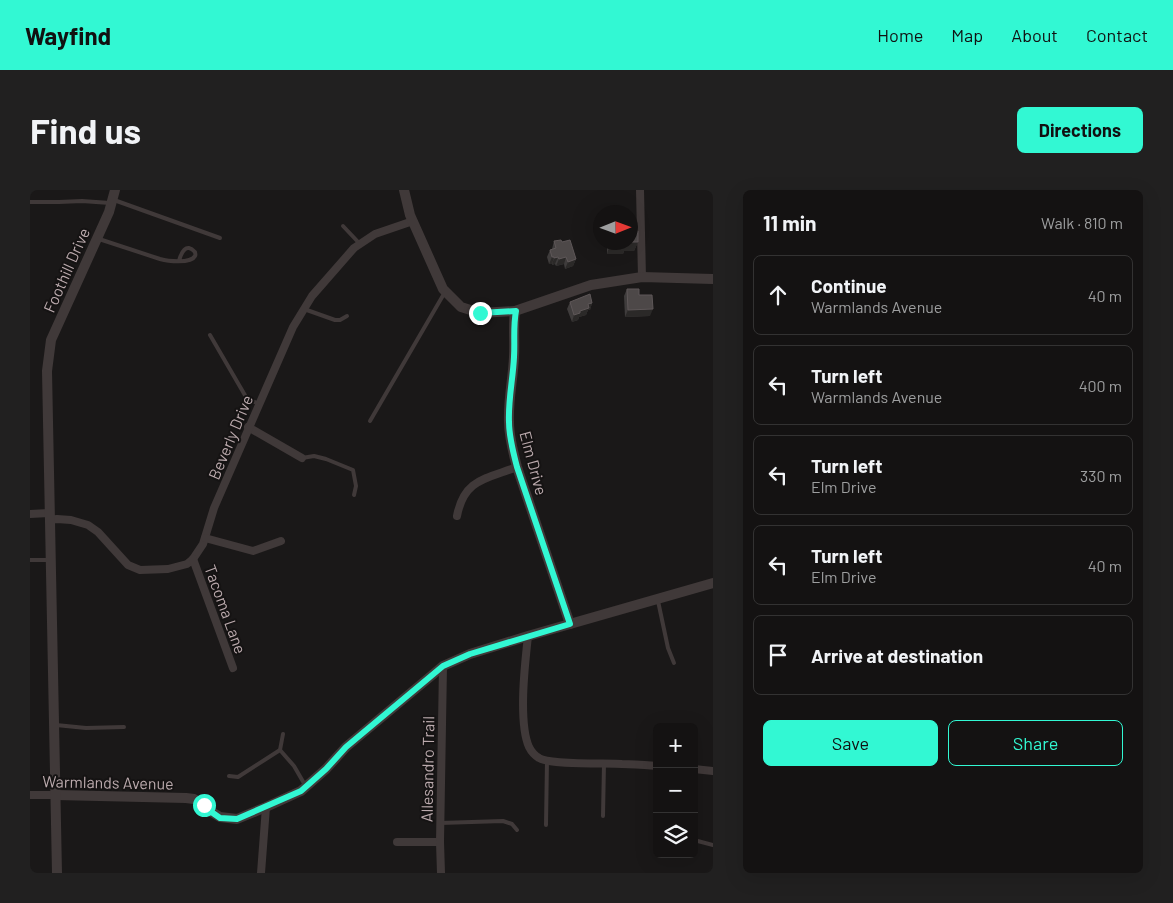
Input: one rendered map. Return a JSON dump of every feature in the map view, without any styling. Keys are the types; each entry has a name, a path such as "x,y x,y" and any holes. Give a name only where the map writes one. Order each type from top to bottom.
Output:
{"street":[{"path":"404,190 409,211 443,289 461,307 480,313 516,311 591,285 642,277 713,279"},
{"path":"640,190 642,277"},
{"name":"Foothill Drive","path":"57,873 46,371 51,340 109,212 113,198"},
{"name":"Beverly Drive","path":"193,559 203,544 214,508 293,327 312,296 354,248 375,234 413,221"},
{"name":"Elm Drive","path":"516,311 513,324 514,358 509,412 512,447 570,624"},
{"path":"248,427 302,458"},
{"path":"457,516 462,498 476,482 517,467"},
{"path":"30,514 71,520 88,525 98,532 128,565 140,570 168,570 187,564 193,559"},
{"path":"205,538 253,551 281,541"},
{"name":"Tacoma Lane","path":"193,559 233,668"},
{"name":"Warmlands Avenue","path":"30,795 186,798 194,799 220,818 237,819 301,791 326,769 346,747 443,666 470,654 528,636 713,583"},
{"path":"528,636 524,668 523,708 524,730 528,746 533,754 540,759 561,762 653,766"},
{"name":"Allesandro Trail","path":"441,873 443,666"},
{"path":"698,769 713,771"},
{"path":"261,873 266,807"},
{"path":"397,842 440,842"}],"lane":[{"path":"30,202 113,198 220,238"},
{"path":"344,226 360,244"},
{"path":"97,238 170,261 179,261 188,261 193,259 195,256 193,249 186,249 182,252 179,261"},
{"path":"370,421 445,292"},
{"path":"304,309 335,320 340,320 347,316"},
{"path":"210,335 246,396 259,404"},
{"path":"302,458 314,456 353,470 356,486 354,495"},
{"path":"30,560 50,560"},
{"path":"658,599 667,643 674,664"},
{"path":"54,725 86,728 124,727"},
{"path":"229,776 238,777 280,750 283,734"},
{"path":"280,750 294,766 306,786"},
{"path":"546,826 547,760"},
{"path":"603,816 604,763"},
{"path":"440,823 503,821 512,824 518,830"},
{"path":"698,841 713,845"}],"building":[{"path":"561,240 562,242 570,240 576,259 568,262 566,257 559,259 558,257 552,257 550,250 556,248 554,241"},
{"path":"627,289 639,289 639,295 652,295 653,309 628,310"},
{"path":"590,294 592,303 588,304 589,308 574,315 570,302"}],"route":[{"path":"204,805 220,818 237,819 301,791 326,769 346,747 443,666 470,654 570,624 512,447 509,412 514,358 513,324 516,311 480,313"}]}
